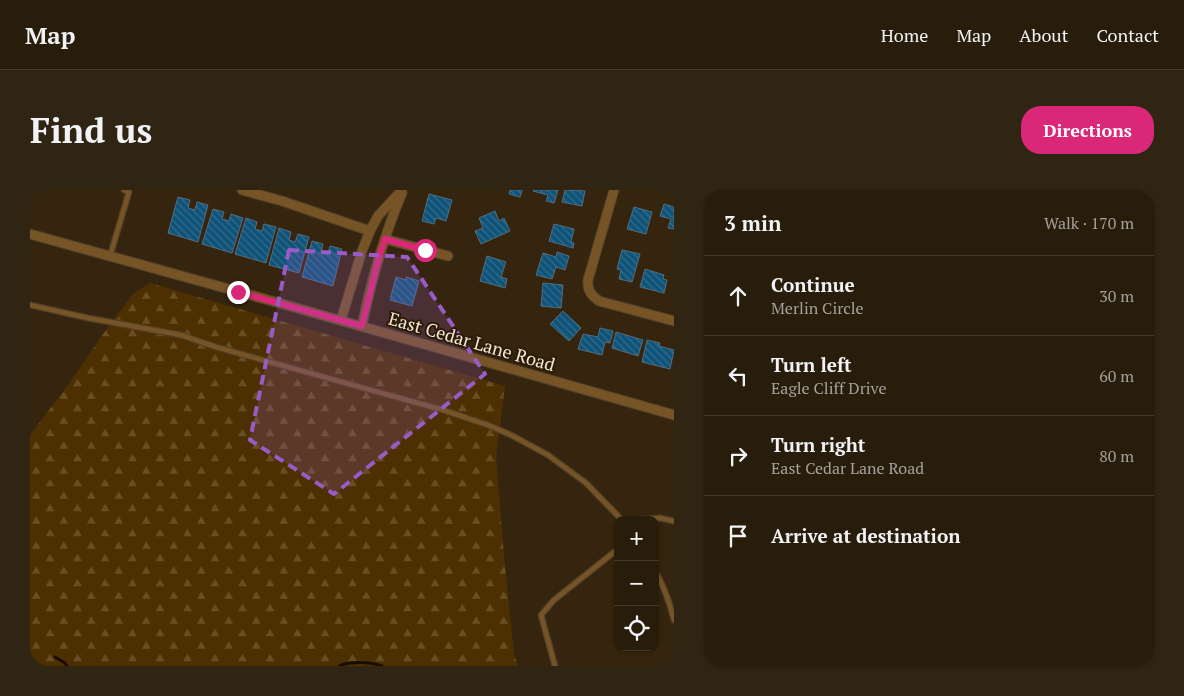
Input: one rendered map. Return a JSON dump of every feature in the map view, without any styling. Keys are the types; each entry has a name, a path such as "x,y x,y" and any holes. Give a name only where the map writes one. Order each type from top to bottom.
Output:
{"street":[{"path":"242,190 282,200 370,231"},
{"path":"341,320 370,231 378,216 403,190"},
{"path":"362,326 379,257 391,219 403,190"},
{"path":"614,190 588,280 590,294 599,301 674,321"},
{"name":"East Cedar Lane Road","path":"30,234 674,415"},
{"path":"385,239 448,256"}],"lane":[{"path":"110,256 129,192 124,190"},
{"path":"30,305 181,335 216,347 488,425 548,455 586,483 618,516"},
{"path":"659,518 674,521"},
{"path":"554,666 542,615 554,600 614,553"},
{"path":"659,580 674,620"}],"highlighted area":[{"path":"289,250 407,257 485,374 334,494 250,440"}],"green space":[{"path":"150,283 505,386 496,457 514,655 518,666 30,666 30,435 133,294"}],"building":[{"path":"510,190 522,190 520,197 509,194"},
{"path":"534,190 558,190 554,203 546,201 548,195"},
{"path":"565,190 585,191 582,206 562,202"},
{"path":"429,194 452,200 446,221 436,218 434,224 422,221"},
{"path":"178,197 190,200 188,208 195,210 197,202 208,205 198,242 168,233"},
{"path":"664,204 674,207 674,229 668,228 671,219 660,216"},
{"path":"634,207 652,212 646,234 627,229"},
{"path":"213,209 224,212 222,219 229,221 231,214 243,218 232,253 202,244"},
{"path":"495,211 499,221 504,218 510,231 481,244 475,231 483,228 479,218"},
{"path":"246,218 257,222 255,229 262,231 264,224 276,227 266,263 235,254"},
{"path":"554,224 574,229 571,242 574,243 573,248 549,241"},
{"path":"279,228 291,232 289,240 295,242 298,234 309,237 299,273 269,265"},
{"path":"312,241 323,244 321,252 328,254 330,246 342,249 333,286 302,277"},
{"path":"622,250 640,254 632,282 619,279 621,270 617,269"},
{"path":"557,252 569,256 565,270 556,267 552,279 536,275 543,253 556,257"},
{"path":"487,256 506,262 501,277 507,279 505,288 480,281"},
{"path":"645,269 664,275 663,279 667,280 664,293 640,287"},
{"path":"396,277 406,280 406,277 419,281 412,306 390,300"},
{"path":"543,283 563,285 561,308 541,306"},
{"path":"563,311 581,328 569,341 550,324"},
{"path":"600,328 613,331 610,343 605,342 602,355 578,349 583,334 598,337"},
{"path":"616,332 643,340 638,356 612,348"},
{"path":"647,340 660,343 659,346 674,350 670,369 642,362"}],"waterway":[{"path":"55,657 67,666"},
{"path":"339,666 349,663 382,666"}],"route":[{"path":"238,292 362,326 385,239 425,250"}]}
